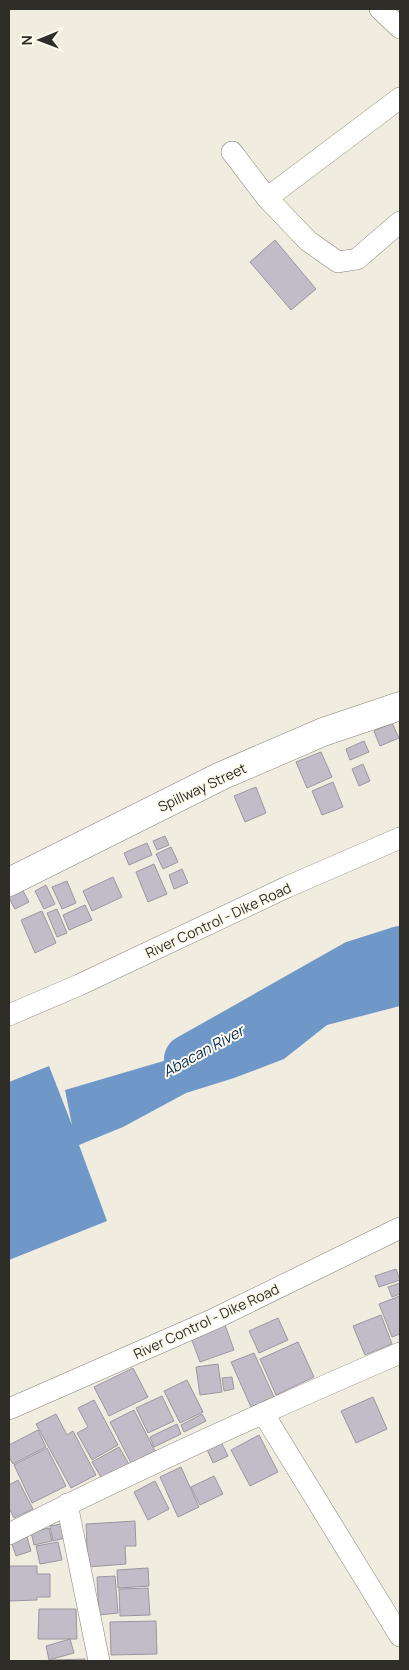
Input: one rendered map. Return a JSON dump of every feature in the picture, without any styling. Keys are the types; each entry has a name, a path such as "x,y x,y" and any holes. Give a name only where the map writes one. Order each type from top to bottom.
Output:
{"street":[{"path":"380,9 400,28"},
{"path":"267,198 400,98"},
{"path":"232,152 267,198 308,241 338,262 357,259 400,222"},
{"name":"Spillway Street","path":"9,882 221,776 322,732 400,706"},
{"name":"River Control - Dike Road","path":"9,1015 79,985 287,887 400,838"},
{"name":"River Control - Dike Road","path":"9,1409 214,1319 400,1228"},
{"path":"9,1534 67,1504 263,1413 400,1353"},
{"path":"263,1413 400,1636"},
{"path":"67,1504 99,1661"}],"water":[{"path":"400,968 400,1006 327,1025 284,1059 234,1078 186,1093 123,1127 79,1145 107,1221 9,1260 9,1082 49,1066 72,1125 65,1090 167,1060 226,1031 275,1020 338,986"}],"building":[{"path":"275,240 316,289 291,310 250,262"},
{"path":"392,723 399,738 380,746 374,731"},
{"path":"364,741 369,752 350,760 346,749"},
{"path":"321,752 332,777 307,788 296,762"},
{"path":"363,764 370,781 359,786 352,769"},
{"path":"333,782 343,807 322,815 312,791"},
{"path":"256,787 266,813 245,822 234,796"},
{"path":"165,836 169,845 157,850 153,841"},
{"path":"147,843 152,855 129,865 124,853"},
{"path":"171,847 178,862 163,869 156,854"},
{"path":"154,864 167,894 148,902 136,872"},
{"path":"182,869 188,883 174,889 169,875"},
{"path":"113,877 122,897 92,911 83,891"},
{"path":"67,881 76,903 62,909 52,887"},
{"path":"46,885 55,904 44,909 35,891"},
{"path":"21,887 29,902 15,909 9,898 9,893"},
{"path":"85,905 92,920 69,930 63,915"},
{"path":"57,909 67,933 57,937 47,913"},
{"path":"42,911 56,943 35,953 21,920"},
{"path":"396,1269 400,1280 379,1287 375,1276"},
{"path":"400,1283 400,1294 392,1297 388,1287"},
{"path":"400,1296 400,1334 392,1337 379,1304"},
{"path":"381,1315 392,1344 365,1355 353,1326"},
{"path":"278,1318 288,1340 259,1353 249,1331"},
{"path":"225,1325 234,1350 200,1362 191,1338"},
{"path":"298,1342 314,1377 276,1395 260,1359"},
{"path":"254,1353 274,1397 251,1407 231,1362"},
{"path":"218,1364 222,1392 200,1395 196,1367"},
{"path":"133,1368 148,1397 109,1416 94,1387"},
{"path":"232,1377 234,1389 224,1391 222,1378"},
{"path":"187,1380 203,1412 180,1423 164,1391"},
{"path":"162,1396 174,1421 148,1433 136,1408"},
{"path":"373,1397 387,1429 356,1443 341,1411"},
{"path":"94,1400 118,1445 92,1460 77,1433 88,1427 78,1408"},
{"path":"134,1410 155,1451 131,1463 110,1422"},
{"path":"56,1414 67,1435 73,1431 96,1475 71,1488 36,1424"},
{"path":"202,1414 206,1421 184,1432 181,1425"},
{"path":"177,1424 181,1434 154,1447 150,1437"},
{"path":"38,1430 46,1447 13,1464 9,1457 9,1445"},
{"path":"259,1435 278,1472 250,1486 231,1450"},
{"path":"220,1440 228,1456 213,1463 206,1447"},
{"path":"119,1447 129,1464 102,1479 92,1462"},
{"path":"47,1448 66,1486 32,1503 14,1465"},
{"path":"181,1467 199,1507 178,1517 160,1477"},
{"path":"214,1476 223,1494 200,1505 191,1487"},
{"path":"18,1480 33,1509 14,1518 9,1508 9,1485"},
{"path":"155,1481 169,1509 148,1520 134,1492"},
{"path":"135,1521 136,1546 125,1546 126,1564 88,1567 86,1524"},
{"path":"66,1523 69,1537 53,1541 50,1526"},
{"path":"49,1528 52,1541 34,1545 31,1532"},
{"path":"27,1537 31,1551 16,1556 11,1541"},
{"path":"58,1542 62,1560 40,1564 36,1546"},
{"path":"9,1566 37,1566 37,1574 50,1574 50,1597 37,1597 37,1600 9,1601"},
{"path":"148,1568 149,1586 118,1588 117,1570"},
{"path":"115,1576 118,1613 99,1615 97,1577"},
{"path":"148,1588 150,1615 120,1616 119,1589"},
{"path":"39,1609 76,1609 77,1639 38,1639"},
{"path":"156,1621 157,1654 111,1655 110,1622"},
{"path":"70,1639 74,1653 49,1660 46,1646"},
{"path":"85,1659 85,1661 52,1661 52,1660"}],"waterway":[{"name":"Abacan River","path":"188,1059 356,964 400,950"}]}
